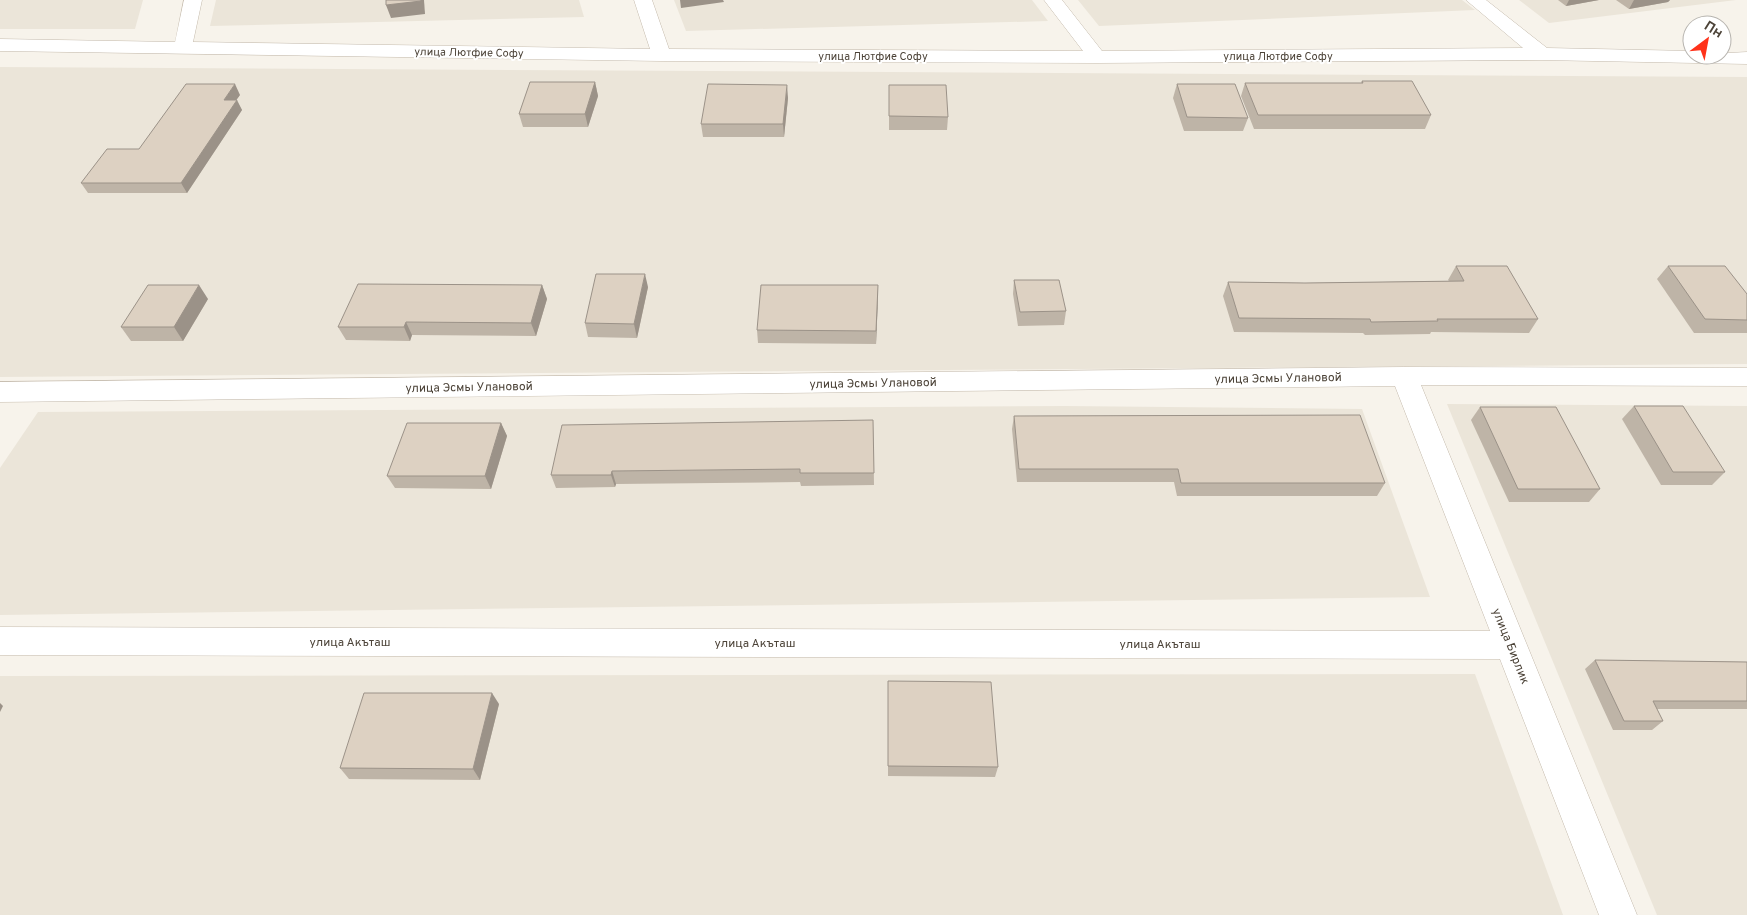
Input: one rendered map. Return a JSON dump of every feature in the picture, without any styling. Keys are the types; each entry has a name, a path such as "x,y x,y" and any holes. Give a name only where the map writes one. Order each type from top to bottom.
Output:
{"street":[{"path":"183,47 193,0"},
{"path":"643,0 661,55"},
{"path":"1053,0 1097,57"},
{"path":"1475,0 1542,54"},
{"name":"улица Лютфие Софу","path":"0,45 661,55 1097,57 1542,54 1747,58"},
{"name":"улица Эсмы Улановой","path":"3,396 1404,376 1747,377"},
{"name":"улица Бирлик","path":"1404,376 1618,915"},
{"name":"улица Акъташ","path":"0,642 1511,645"}],"shaded area":[{"path":"0,0 143,0 135,29 0,29"},
{"path":"216,0 579,0 584,17 210,26"},
{"path":"674,0 1032,0 1048,21 686,31"},
{"path":"1078,0 1462,0 1475,10 1099,26"},
{"path":"1519,0 1736,0 1549,23"},
{"path":"0,67 1747,77 1747,364 0,377"},
{"path":"1447,404 1747,406 1747,915 1657,915"},
{"path":"1065,406 1362,409 1430,597 0,615 0,468 38,412"},
{"path":"1475,674 1563,915 0,915 0,676"}],"building":[{"path":"386,0 421,0 421,1 386,5"},
{"path":"1362,81 1412,81 1431,115 1258,115 1245,83 1363,83"},
{"path":"530,82 595,82 585,114 519,114"},
{"path":"186,84 235,84 224,100 237,100 181,183 81,183 107,149 139,149"},
{"path":"708,84 787,85 783,124 701,124"},
{"path":"1177,84 1235,84 1248,118 1187,117"},
{"path":"889,85 946,85 948,117 889,116"},
{"path":"1456,266 1507,266 1538,319 1437,319 1438,321 1371,322 1370,319 1239,318 1228,282 1464,281"},
{"path":"1668,266 1725,266 1747,294 1747,320 1705,319"},
{"path":"596,274 645,274 634,324 585,323"},
{"path":"1014,280 1059,280 1066,311 1020,312"},
{"path":"358,284 542,285 531,323 406,322 404,327 338,327"},
{"path":"148,285 199,285 174,327 121,327"},
{"path":"761,285 878,285 876,331 757,330"},
{"path":"1634,406 1683,406 1725,472 1673,472"},
{"path":"1480,407 1556,407 1600,489 1518,489"},
{"path":"1360,415 1385,483 1181,483 1178,469 1019,469 1014,416"},
{"path":"873,420 874,473 800,473 800,469 612,471 611,475 551,475 562,425"},
{"path":"407,423 501,423 485,476 387,476"},
{"path":"1595,660 1747,662 1747,701 1653,701 1663,721 1624,721"},
{"path":"888,681 991,682 998,767 888,766"},
{"path":"364,693 492,693 473,769 340,768"}]}
